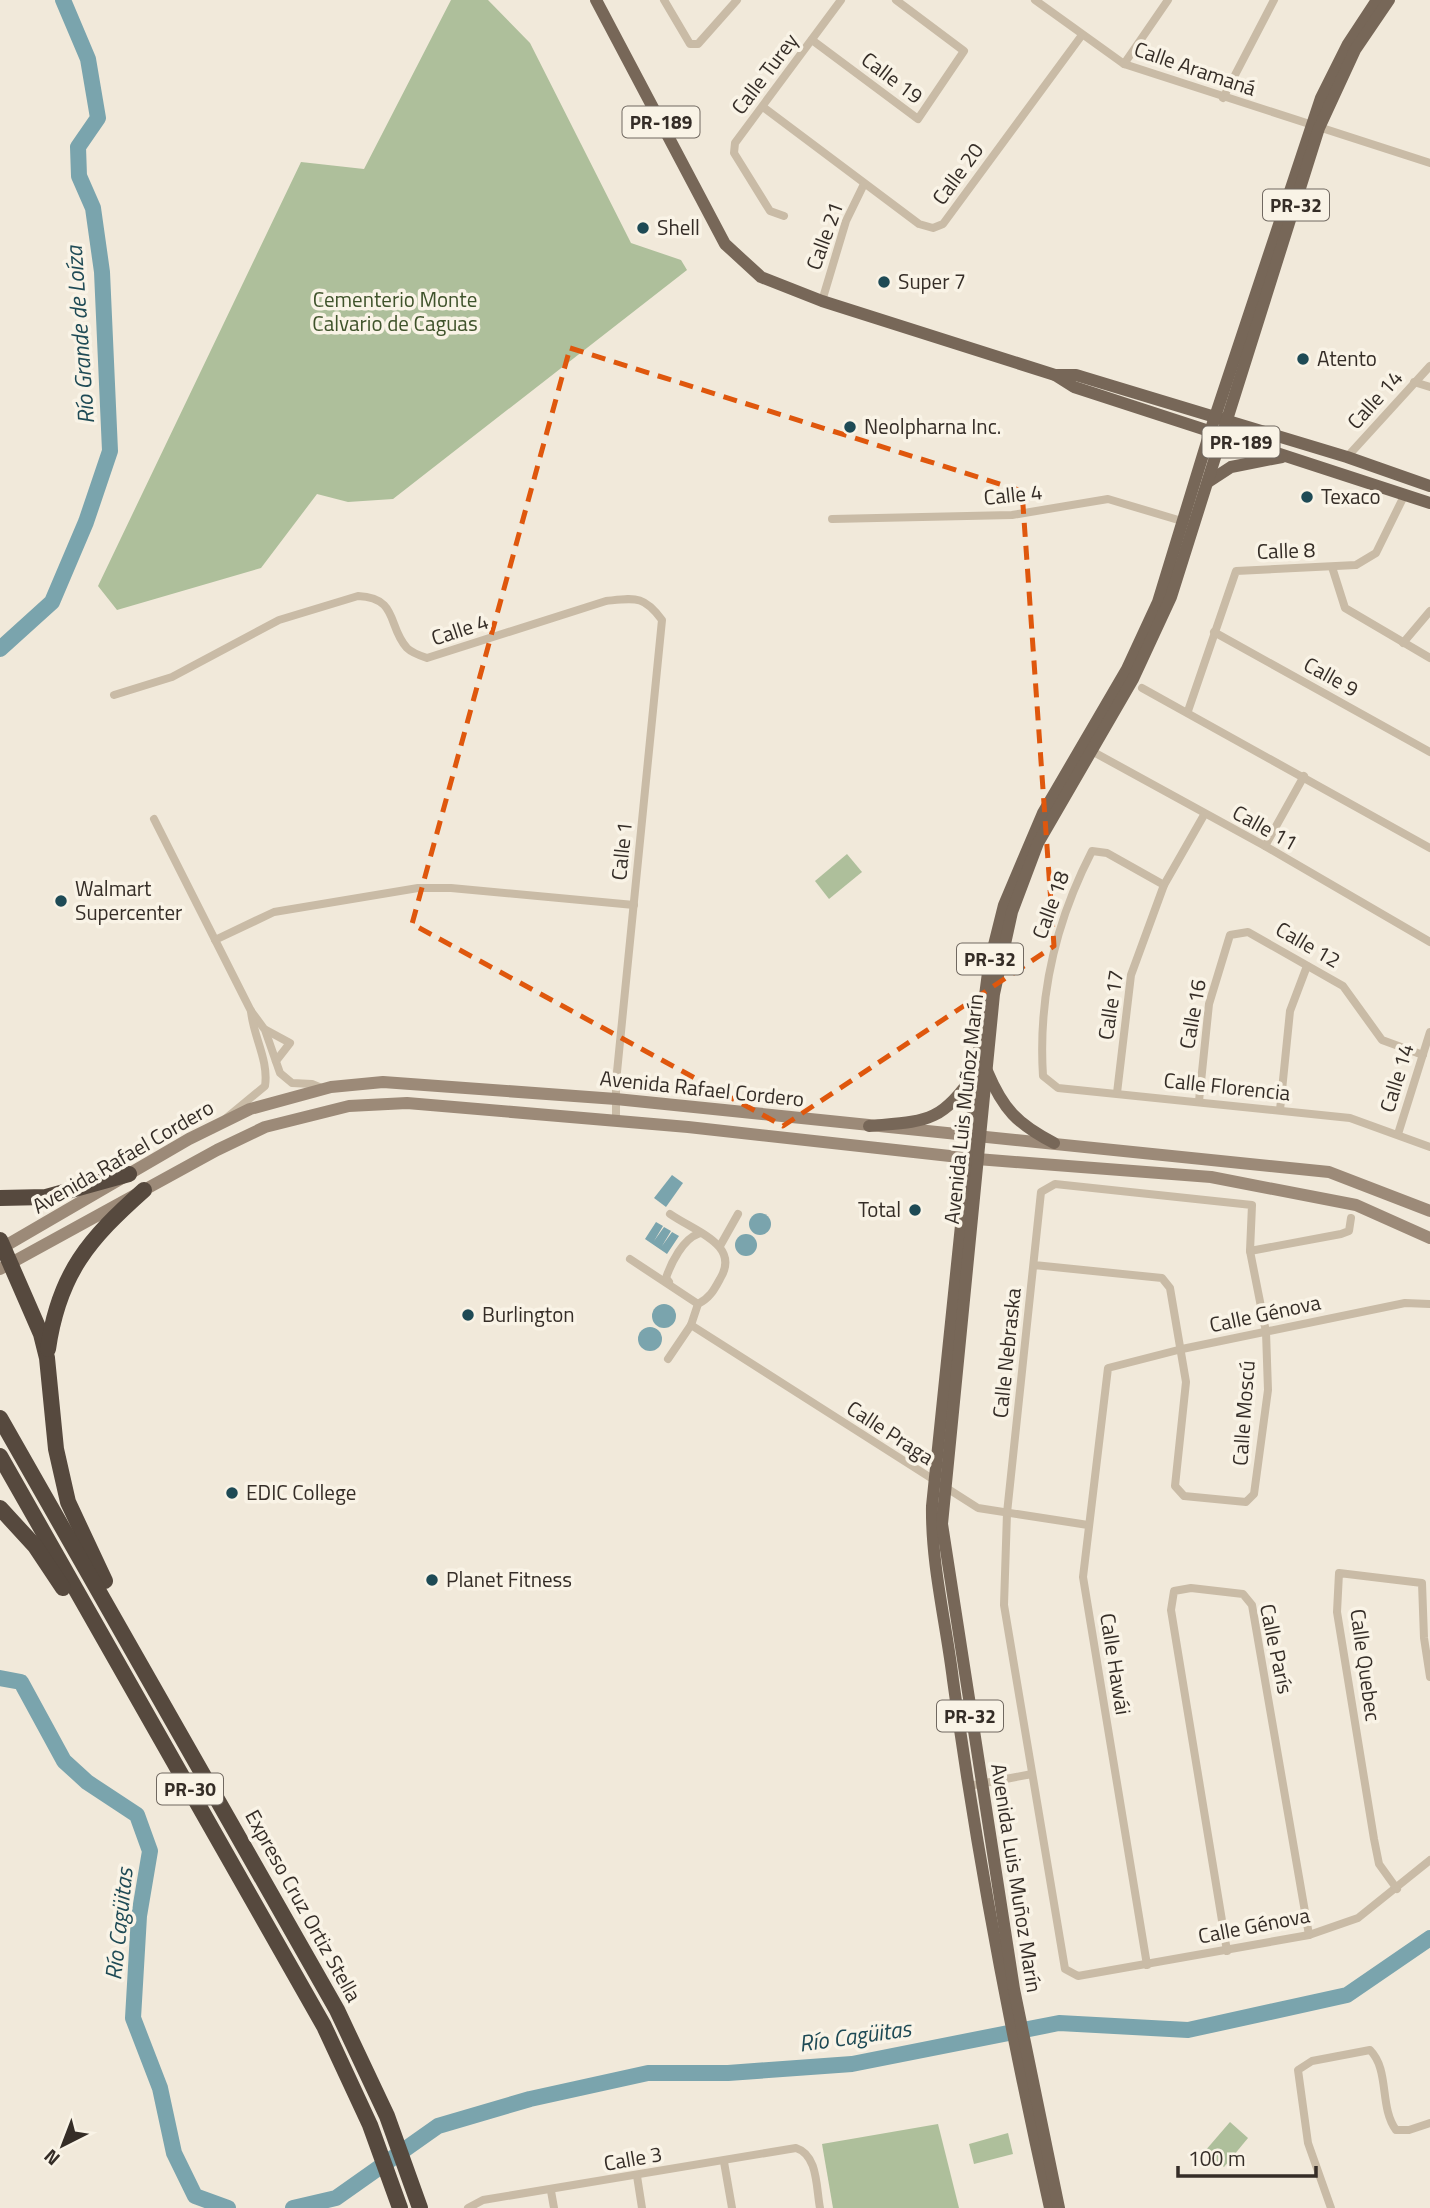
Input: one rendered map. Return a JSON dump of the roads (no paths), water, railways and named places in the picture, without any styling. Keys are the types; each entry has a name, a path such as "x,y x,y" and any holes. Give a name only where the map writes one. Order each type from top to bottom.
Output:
{"highway":[{"path":"0,1198 46,1197 130,1174"},
{"path":"47,1358 58,1300 67,1276 97,1233 144,1190"},
{"path":"1,1246 6,1266 33,1310 47,1358 56,1449 68,1502 104,1577 120,1626"},
{"name":"Expreso Cruz Ortiz Stella","path":"0,1418 338,2010 387,2116 419,2206"},
{"name":"Expreso Cruz Ortiz Stella","path":"0,1457 324,2026 370,2125 400,2208"},
{"path":"0,1508 35,1546 67,1594 101,1634"}],"main road":[{"name":"PR-189","path":"596,0 725,244 761,277 822,300 1055,375 1074,387 1430,503"},
{"name":"Avenida Luis Muñoz Marín","path":"1050,2208 974,1785 944,1553 939,1486 981,1070 997,976 1017,894 1038,843 1087,748 1155,634 1189,524 1204,458 1230,394 1335,67 1377,0"},
{"name":"Avenida Luis Muñoz Marín","path":"1315,127 1355,50 1389,0"},
{"name":"PR-189","path":"1055,375 1076,375 1348,457 1430,486"},
{"path":"1175,406 1203,405 1230,394 1240,414 1265,433"},
{"path":"1178,420 1198,438 1204,458"},
{"name":"Avenida Luis Muñoz Marín","path":"1189,524 1208,482 1216,434"},
{"path":"1208,482 1231,467 1287,457"},
{"path":"869,1126 920,1122 940,1114 957,1099 981,1070 1003,1106 1032,1132 1054,1143"},
{"name":"Avenida Rafael Cordero","path":"1,1246 250,1109 324,1089 383,1082 432,1083 616,1100 1329,1172 1430,1211"},
{"name":"Avenida Rafael Cordero","path":"6,1266 265,1127 349,1106 407,1103 972,1158 1211,1177 1356,1205 1430,1238"},
{"name":"Avenida Luis Muñoz Marín","path":"1030,2098 1059,2208"}],"street":[{"path":"664,0 690,44 698,44 737,0"},
{"name":"Calle Turey","path":"784,216 770,211 734,153 735,143 841,0"},
{"name":"Calle 19","path":"812,40 918,119 964,51 896,0"},
{"name":"Calle Aramaná","path":"1035,0 1124,64 1430,163"},
{"path":"1124,64 1168,0"},
{"path":"1223,98 1274,0"},
{"name":"Calle 20","path":"763,107 919,224 933,228 943,224 1082,35"},
{"name":"Calle 21","path":"822,300 846,220 864,184"},
{"name":"Calle 14","path":"1348,457 1430,366"},
{"path":"1414,382 1430,387"},
{"name":"Calle 8","path":"1188,711 1236,571 1356,565 1376,553 1405,494"},
{"name":"Calle 4","path":"832,519 1012,515 1108,499 1189,524"},
{"path":"1332,567 1345,608 1430,658"},
{"name":"Calle 4","path":"114,695 173,677 279,620 358,596 372,597 387,607 408,649 427,659 606,601 635,598"},
{"name":"Calle 1","path":"616,1122 662,620 652,606 635,598"},
{"path":"1403,643 1430,611"},
{"name":"Calle 9","path":"1214,632 1430,752"},
{"path":"1142,688 1188,711 1430,848"},
{"name":"Calle 11","path":"1087,748 1265,846 1430,942"},
{"path":"1265,846 1304,776"},
{"name":"Calle 17","path":"1116,1093 1131,975 1164,885 1204,814"},
{"path":"154,819 251,1011 265,1030 280,1073 292,1083 312,1084 324,1089"},
{"name":"Calle 18","path":"1042,1053 1050,960 1073,888 1092,851 1107,853 1164,885"},
{"path":"215,940 274,912 418,888 451,888 634,905"},
{"name":"Calle 12","path":"1230,935 1248,932 1343,986 1382,1040 1423,1055"},
{"name":"Calle 16","path":"1199,1101 1209,1004 1230,935"},
{"path":"1280,1110 1290,1012 1307,966"},
{"path":"224,1121 233,1110 248,1102 265,1086 264,1061 253,1029 251,1011"},
{"path":"265,1030 290,1043 276,1060"},
{"name":"Calle 14","path":"1398,1134 1430,1032"},
{"name":"Calle Florencia","path":"1042,1053 1043,1076 1058,1088 1350,1118 1430,1147"},
{"name":"Calle Nebraska","path":"1065,1969 1004,1605 1007,1513 1041,1192 1055,1184 1252,1205 1250,1251"},
{"path":"668,1359 691,1325 698,1304 709,1298 727,1268 727,1257 720,1246 670,1214"},
{"path":"720,1246 738,1214"},
{"path":"1250,1251 1341,1234 1349,1231 1351,1218"},
{"path":"670,1285 666,1278 669,1269 690,1237 698,1234"},
{"name":"Calle Moscú","path":"1182,1349 1186,1382 1175,1486 1184,1496 1246,1502 1255,1494 1268,1390 1266,1332 1250,1251"},
{"path":"631,1259 698,1304"},
{"path":"1034,1265 1162,1278 1170,1288 1182,1349"},
{"name":"Calle Génova","path":"1108,1368 1182,1349 1405,1303 1430,1304"},
{"name":"Calle Praga","path":"691,1325 939,1486 978,1508 1087,1525"},
{"name":"Calle Hawái","path":"1108,1368 1087,1525 1083,1577 1147,1965"},
{"name":"Calle Quebec","path":"1397,1889 1379,1864 1374,1839 1337,1612 1339,1573 1422,1583 1424,1638 1430,1677"},
{"name":"Calle París","path":"1227,1951 1171,1610 1174,1591 1191,1588 1242,1594 1252,1605 1309,1935"},
{"path":"974,1785 1032,1774"},
{"name":"Calle Génova","path":"1065,1969 1078,1976 1309,1935 1358,1918 1430,1860"},
{"path":"1331,2208 1308,2143 1298,2070 1312,2061 1370,2050 1378,2059 1389,2120 1396,2130 1409,2130 1430,2123"},
{"name":"Calle 3","path":"468,2208 483,2200 551,2191 796,2148 806,2151 811,2159 820,2208"},
{"path":"724,2162 732,2208"},
{"path":"637,2176 642,2208"},
{"path":"551,2191 554,2208"}],"water":[{"path":"672,1175 683,1183 666,1207 654,1198"},
{"path":"760,1213 770,1220 771,1224 764,1234 760,1235 750,1228 749,1224 756,1214"},
{"path":"656,1222 663,1226 654,1241 664,1227 671,1231 662,1246 672,1232 679,1236 667,1254 645,1239"},
{"path":"746,1234 754,1237 757,1245 754,1253 746,1256 738,1253 735,1245 738,1237"},
{"path":"664,1304 675,1311 676,1316 669,1327 664,1328 653,1321 652,1316 659,1305"},
{"path":"650,1327 659,1330 662,1339 659,1348 650,1351 641,1348 638,1339 641,1330"}],"waterway":[{"name":"Río Grande de Loíza","path":"0,649 52,602 86,522 110,451 102,272 93,208 79,176 78,147 98,118 88,59 63,0"},
{"name":"Río Cagüitas","path":"0,1678 21,1682 64,1761 87,1782 137,1815 150,1851 139,1916 133,2018 160,2088 174,2153 195,2196 228,2208"},
{"name":"Río Cagüitas","path":"293,2208 336,2198 438,2126 530,2099 648,2073 728,2073 852,2064 1059,2023 1188,2030 1347,1995 1430,1938"}],"place":[{"name":"Shell","path":"643,228"},
{"name":"Super 7","path":"884,282"},
{"name":"Atento","path":"1303,359"},
{"name":"Neolpharna Inc.","path":"850,427"},
{"name":"Texaco","path":"1307,497"},
{"name":"Walmart Supercenter","path":"61,901"},
{"name":"Total","path":"915,1210"},
{"name":"Burlington","path":"468,1315"},
{"name":"EDIC College","path":"232,1493"},
{"name":"Planet Fitness","path":"432,1580"}],"park label":[{"name":"Cementerio Monte Calvario de Caguas","path":"395,312"}]}
